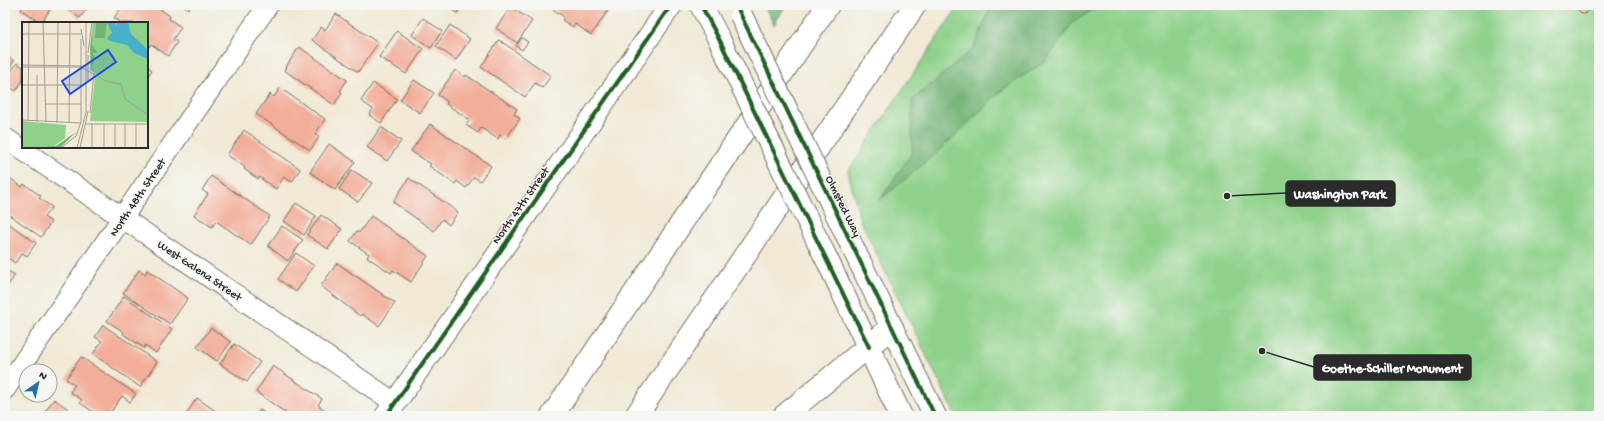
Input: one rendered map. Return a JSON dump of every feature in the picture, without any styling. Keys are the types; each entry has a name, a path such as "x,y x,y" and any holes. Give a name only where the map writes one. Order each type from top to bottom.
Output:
{"main road":[{"name":"North 47th Street","path":"390,409 671,5"},
{"path":"701,5 831,268 901,416"},
{"path":"552,416 828,5"},
{"path":"636,416 916,5"},
{"name":"Olmsted Way","path":"739,10 935,416"},
{"path":"784,416 892,328"}],"street":[{"name":"North 48th Street","path":"5,389 268,5"},
{"name":"West Galena Street","path":"5,138 123,218 390,409"}],"green space":[{"path":"764,5 786,5 774,25"},
{"path":"959,5 1599,5 1599,416 956,416 860,220 848,171"},
{"path":"992,5 1101,5 1072,23 1047,60 1001,91 942,148 879,201 912,153 912,100 973,49"}],"building":[{"path":"24,5 53,5 42,22 21,10"},
{"path":"62,5 89,5 80,18"},
{"path":"116,5 154,5 170,16 169,19 181,27 173,39 177,42 168,56 151,44 149,47 148,46 148,22 120,22 114,18 121,8"},
{"path":"183,5 191,5 188,9"},
{"path":"445,5 462,5 457,13"},
{"path":"547,5 612,5 591,35 575,24 573,27 562,20 564,17"},
{"path":"1581,5 1585,5 1589,10 1584,14 1578,10"},
{"path":"511,7 532,21 517,43 496,28"},
{"path":"336,14 378,43 358,72 312,40 321,27 325,30"},
{"path":"423,18 442,31 431,48 412,35"},
{"path":"450,25 470,39 456,60 436,46"},
{"path":"397,31 423,49 406,74 379,57"},
{"path":"522,38 528,42 522,50 516,46"},
{"path":"499,40 551,76 542,88 535,83 525,97 481,67"},
{"path":"299,47 347,80 340,91 342,93 334,105 284,70"},
{"path":"5,54 14,61 5,74"},
{"path":"17,63 22,66 22,82 16,91 5,84 5,80"},
{"path":"148,67 152,70 148,76"},
{"path":"455,70 465,77 466,75 517,109 514,114 520,118 506,139 500,135 498,139 481,128 478,133 466,125 470,120 446,104 448,102 438,95"},
{"path":"414,80 434,93 420,113 400,100"},
{"path":"373,83 397,99 381,123 369,115 373,109 361,101"},
{"path":"280,88 325,119 315,134 319,137 310,150 256,114 270,94 274,97"},
{"path":"430,124 491,166 480,181 474,177 466,188 457,181 455,184 429,166 431,164 411,151"},
{"path":"381,127 401,141 387,161 367,147"},
{"path":"244,130 300,169 292,182 284,177 276,189 259,177 258,179 244,169 245,167 227,155"},
{"path":"329,144 355,162 335,190 310,172"},
{"path":"352,170 372,183 358,202 339,189"},
{"path":"7,176 22,187 24,184 41,196 39,198 52,207 44,217 51,222 41,237 5,212 5,179"},
{"path":"211,176 270,216 251,245 216,221 212,227 194,215 208,194 202,190"},
{"path":"409,178 458,212 449,225 442,219 434,231 393,202"},
{"path":"296,203 316,216 304,235 284,221"},
{"path":"321,215 342,229 328,249 307,235"},
{"path":"371,216 428,256 411,282 393,270 391,273 367,257 369,254 350,241 357,231 359,233"},
{"path":"5,221 36,243 27,256 22,253 15,263 5,256"},
{"path":"282,226 303,240 288,261 268,246"},
{"path":"296,253 314,266 296,292 278,279"},
{"path":"337,263 395,303 379,326 362,314 360,316 321,286"},
{"path":"5,269 15,275 5,290"},
{"path":"139,270 145,274 147,270 188,298 170,324 123,293"},
{"path":"124,296 172,329 156,353 145,345 144,348 107,321"},
{"path":"103,325 157,362 140,387 93,354 102,341 95,337"},
{"path":"211,328 231,342 217,361 197,347"},
{"path":"234,344 260,362 247,382 220,364"},
{"path":"81,357 136,394 130,402 122,396 108,416 104,416 100,413 98,415 80,403 82,400 70,392 75,385 66,379"},
{"path":"273,366 322,399 318,405 326,411 323,416 290,416 256,392"},
{"path":"197,398 217,412 214,416 185,416"},
{"path":"58,402 78,416 42,416 51,403"},
{"path":"260,410 269,416 256,416"}],"cycle path":[{"path":"386,416 671,5"},
{"path":"701,5 869,347"},
{"path":"736,5 935,416"}],"place":[{"name":"Washington Park","path":"1227,196"},
{"name":"Goethe-Schiller Monument","path":"1262,351"}]}
